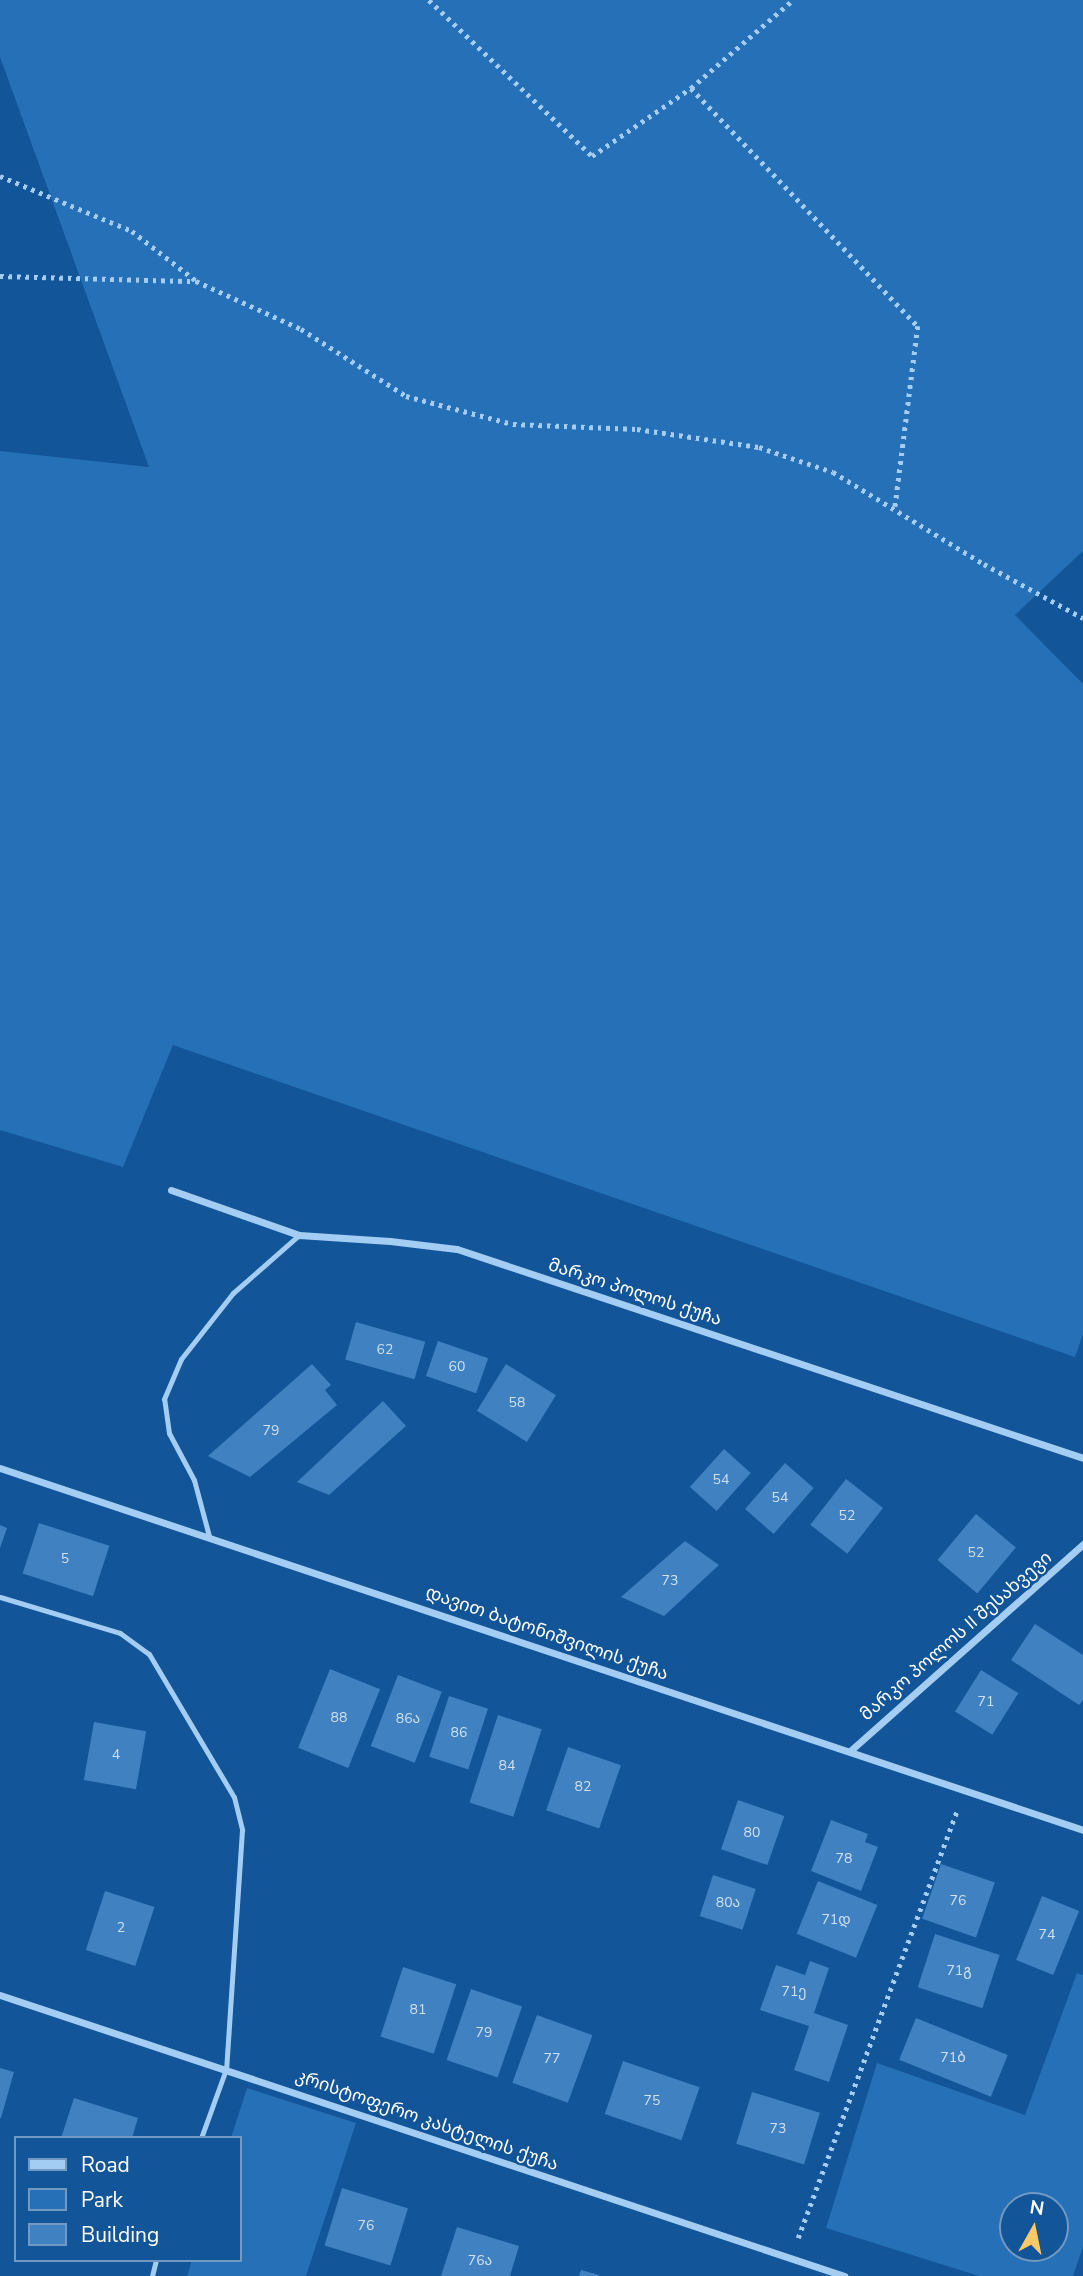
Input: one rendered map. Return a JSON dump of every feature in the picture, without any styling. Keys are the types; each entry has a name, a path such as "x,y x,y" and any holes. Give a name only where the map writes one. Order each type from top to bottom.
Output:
{"street":[{"name":"მარკო პოლოს ქუჩა","path":"171,1190 299,1236 390,1241 457,1250 1083,1458"},
{"name":"დავით ბატონიშვილის ქუჩა","path":"0,1468 1083,1830"},
{"name":"მარკო პოლოს II შესახვევი","path":"850,1751 1083,1545"},
{"name":"კრისტოფერო კასტელის ქუჩა","path":"0,1994 844,2276"}],"lane":[{"path":"209,1536 194,1480 169,1433 164,1399 181,1359 233,1293 299,1236"},
{"path":"0,1597 120,1633 149,1654 234,1797 242,1830 226,2069 202,2136"}],"path":[{"path":"429,0 592,156 691,88 793,0"},
{"path":"691,88 918,326 894,507"},
{"path":"0,176 132,230 196,281 301,330 406,396 513,424 637,429 758,447 833,472 984,564 1083,618"},
{"path":"0,276 196,281"},
{"path":"790,2259 965,1790"}],"green space":[{"path":"0,0 1083,0 1083,551 1015,615 1083,684 1083,1334 1075,1357 173,1045 123,1167 0,1130 0,451 149,467 0,57"},
{"path":"1077,1973 1083,1975 1083,2247 1073,2276 979,2276 826,2228 877,2063 1025,2115"},
{"path":"247,2088 356,2123 306,2276 187,2276 191,2262 242,2262 242,2136 232,2136"}],"building":[{"path":"356,1322 425,1342 414,1379 345,1359"},
{"path":"438,1341 488,1358 476,1393 426,1376"},
{"path":"312,1364 331,1385 325,1390 337,1405 250,1477 208,1456"},
{"path":"506,1364 556,1395 527,1442 477,1411"},
{"path":"383,1401 406,1426 329,1495 297,1482"},
{"path":"724,1449 751,1473 717,1511 690,1487"},
{"path":"785,1463 814,1488 774,1534 745,1509"},
{"path":"846,1479 883,1508 847,1554 810,1525"},
{"path":"976,1514 1016,1547 977,1593 937,1560"},
{"path":"39,1523 109,1546 93,1596 23,1573"},
{"path":"0,1525 7,1528 0,1548"},
{"path":"685,1541 719,1565 664,1616 621,1597"},
{"path":"1035,1624 1083,1655 1083,1700 1079,1705 1011,1660"},
{"path":"330,1669 380,1689 348,1768 298,1748"},
{"path":"981,1670 1018,1693 992,1735 955,1712"},
{"path":"398,1675 442,1692 415,1763 371,1746"},
{"path":"449,1696 488,1709 468,1770 429,1757"},
{"path":"498,1715 542,1729 513,1817 470,1802"},
{"path":"94,1722 146,1731 136,1789 84,1780"},
{"path":"568,1747 621,1765 599,1829 546,1810"},
{"path":"738,1800 784,1816 767,1865 721,1849"},
{"path":"831,1820 868,1834 865,1842 878,1847 861,1891 811,1871"},
{"path":"941,1864 995,1883 976,1937 922,1919"},
{"path":"713,1875 756,1889 743,1930 700,1916"},
{"path":"818,1881 877,1905 856,1958 797,1934"},
{"path":"105,1891 154,1907 135,1966 86,1950"},
{"path":"1042,1896 1079,1911 1053,1975 1016,1960"},
{"path":"935,1934 1000,1955 982,2008 918,1987"},
{"path":"810,1961 829,1968 814,2013 848,2025 829,2082 794,2070 809,2026 760,2010 776,1965 805,1975"},
{"path":"403,1967 456,1984 434,2054 380,2036"},
{"path":"471,1989 522,2007 498,2077 447,2060"},
{"path":"537,2015 592,2035 568,2103 512,2083"},
{"path":"916,2018 1008,2055 991,2097 899,2060"},
{"path":"623,2061 700,2087 681,2140 605,2114"},
{"path":"0,2068 14,2072 1,2118 0,2118"},
{"path":"752,2092 820,2113 804,2164 736,2144"},
{"path":"74,2098 138,2118 133,2136 62,2136"},
{"path":"342,2188 408,2208 390,2266 324,2245"},
{"path":"457,2227 519,2246 510,2276 441,2276"},
{"path":"581,2270 599,2275 599,2276 579,2276"}]}
